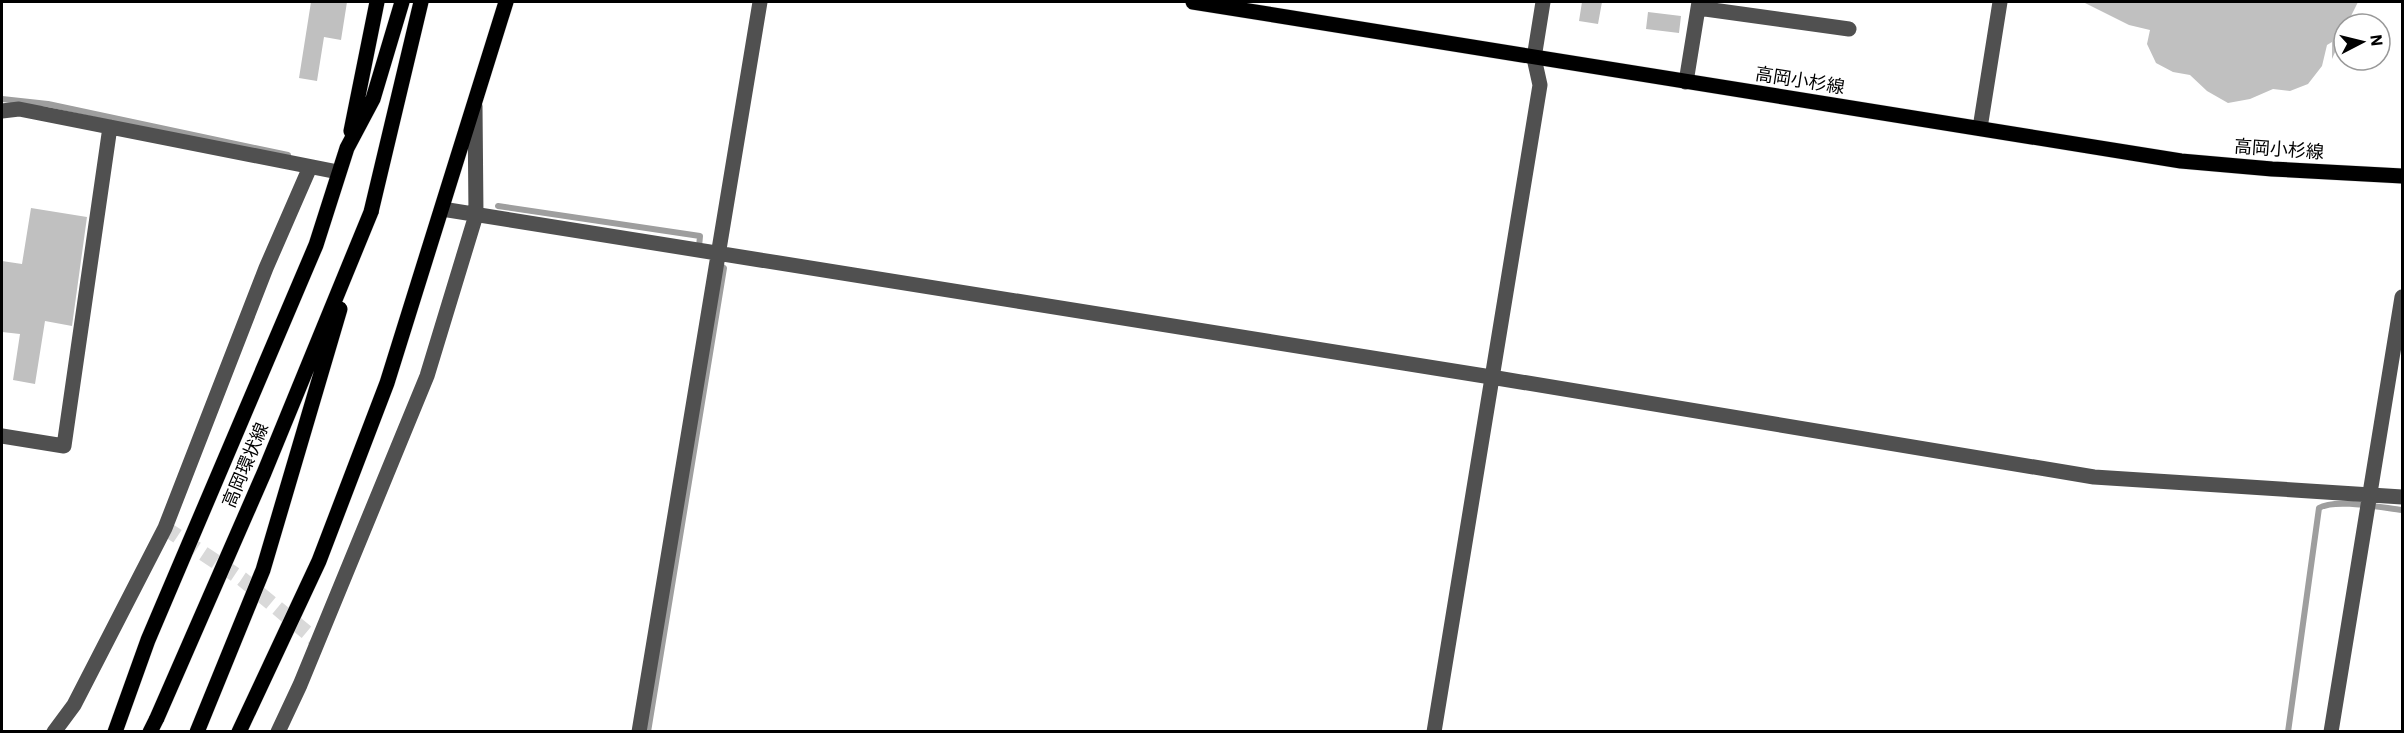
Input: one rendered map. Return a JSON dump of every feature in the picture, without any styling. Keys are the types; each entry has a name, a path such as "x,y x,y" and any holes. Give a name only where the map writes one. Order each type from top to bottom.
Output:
{"main road":[{"path":"347,148 377,2"},
{"path":"115,732 148,640 316,245 347,148 373,99 402,2"},
{"name":"高岡環状線","path":"197,732 263,570 371,212 421,2"},
{"path":"239,732 323,549 387,383 506,2"},
{"name":"高岡小杉線","path":"1193,2 2181,161 2272,169 2403,176"},
{"name":"高岡環状線","path":"154,725 264,473 371,212"}],"street":[{"path":"639,732 716,256 760,2"},
{"path":"1434,732 1540,85 1534,58 1543,2"},
{"path":"1980,128 2000,2"},
{"path":"1686,82 1699,5 1849,29"},
{"path":"278,732 300,685 427,376 476,215 475,99"},
{"path":"2,111 19,109 338,172"},
{"path":"2,436 64,446 110,127"},
{"path":"54,732 74,705 165,528 266,268 310,167"},
{"path":"442,209 685,247 716,256 1491,377 2094,477 2403,497"},
{"path":"2331,732 2403,297"}],"building":[{"path":"311,2 347,2 341,40 324,37 317,81 299,78"},
{"path":"1582,2 1602,2 1598,24 1579,21"},
{"path":"2083,2 2358,2 2353,12 2332,12 2332,42 2327,45 2322,66 2308,84 2290,91 2273,89 2250,99 2228,103 2207,91 2190,75 2173,72 2156,63 2147,44 2150,30 2129,25"},
{"path":"1648,12 1681,16 1679,33 1646,29"},
{"path":"31,208 87,217 72,326 45,321 35,384 13,380 20,334 2,332 2,261 22,264"}],"waterway":[{"path":"2,99 48,104 288,155"},
{"path":"498,206 700,236 699,247 702,249"},
{"path":"648,732 724,268 719,264"},
{"path":"2288,732 2319,508 2326,505 2347,504 2402,510"}],"tunnel":[{"path":"165,528 242,579 317,641"}]}
